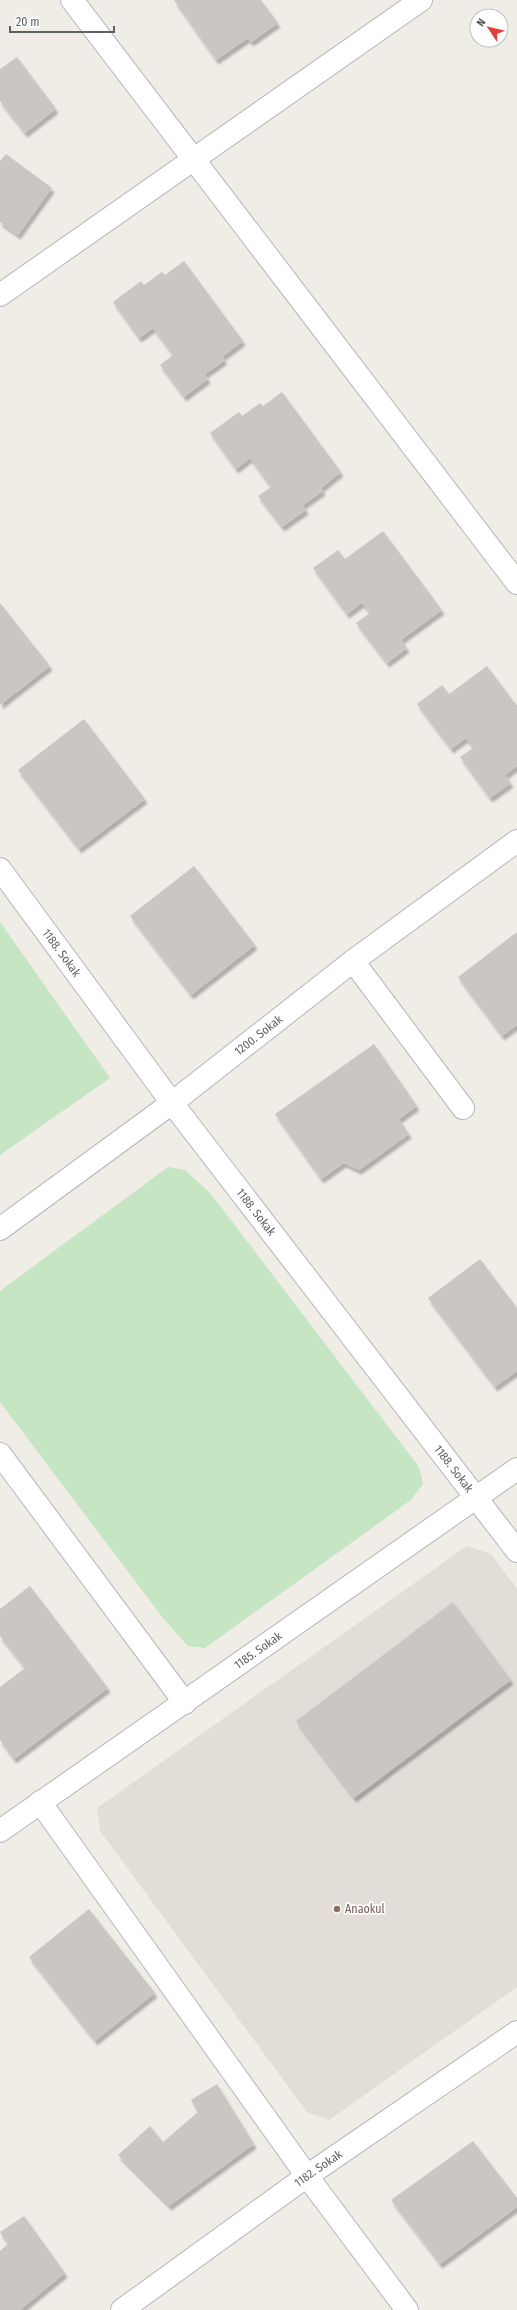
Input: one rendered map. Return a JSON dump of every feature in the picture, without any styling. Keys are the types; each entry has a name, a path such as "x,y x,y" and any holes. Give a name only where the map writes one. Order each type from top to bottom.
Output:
{"street":[{"path":"72,0 517,583"},
{"path":"0,295 195,160 421,0"},
{"name":"1200. Sokak","path":"0,1229 172,1103 353,961 517,842"},
{"name":"1188. Sokak","path":"0,869 172,1103 517,1551"},
{"path":"353,961 463,1108"},
{"path":"0,1454 185,1703"},
{"name":"1185. Sokak","path":"0,1831 477,1500 517,1469"},
{"path":"40,1802 307,2176 407,2310"},
{"name":"1182. Sokak","path":"122,2310 307,2176 517,2032"}],"shaded area":[{"name":"Anaokul","path":"467,1546 491,1554 517,1589 517,1987 329,2120 307,2112 100,1831 97,1808"}],"green space":[{"path":"0,922 110,1078 0,1155"},
{"path":"168,1167 185,1170 211,1194 419,1467 423,1484 411,1500 205,1648 188,1646 163,1618 0,1402 0,1291"}],"building":[{"path":"174,0 261,0 278,23 251,42 248,38 216,60"},
{"path":"17,57 56,109 25,133 0,101 0,69"},
{"path":"6,154 52,188 18,235 0,222 0,161"},
{"path":"184,261 243,341 222,357 225,360 205,374 208,379 184,397 160,365 173,355 153,328 139,338 113,302 141,281 144,285 162,272 165,275"},
{"path":"282,392 341,472 321,488 323,491 303,505 306,510 282,527 258,496 271,487 250,458 236,469 210,433 239,412 242,416 260,403 263,406"},
{"path":"383,531 442,610 401,640 407,648 387,663 356,623 370,613 362,603 347,614 313,568 338,550 345,559"},
{"path":"0,603 50,666 0,705"},
{"path":"487,666 517,706 517,766 505,775 511,783 490,798 460,757 473,748 466,738 451,749 417,704 442,685 449,694"},
{"path":"84,719 145,799 79,849 18,770"},
{"path":"194,866 255,945 191,995 130,916"},
{"path":"517,932 517,1025 502,1036 458,977"},
{"path":"374,1044 417,1106 399,1119 409,1134 359,1170 344,1163 321,1179 275,1114"},
{"path":"480,1259 517,1308 517,1371 495,1387 428,1298"},
{"path":"30,1586 108,1688 14,1759 0,1740 0,1687 25,1668 0,1636 0,1609"},
{"path":"453,1602 511,1680 354,1798 296,1721"},
{"path":"89,1909 155,1993 95,2041 29,1957"},
{"path":"217,2084 254,2144 169,2206 118,2155 150,2126 163,2142 198,2112 191,2100"},
{"path":"473,2141 517,2198 517,2207 440,2264 391,2200"},
{"path":"24,2216 65,2273 20,2310 0,2310 0,2251 8,2244 0,2232"}],"place":[{"name":"Anaokul","path":"337,1909"}]}
